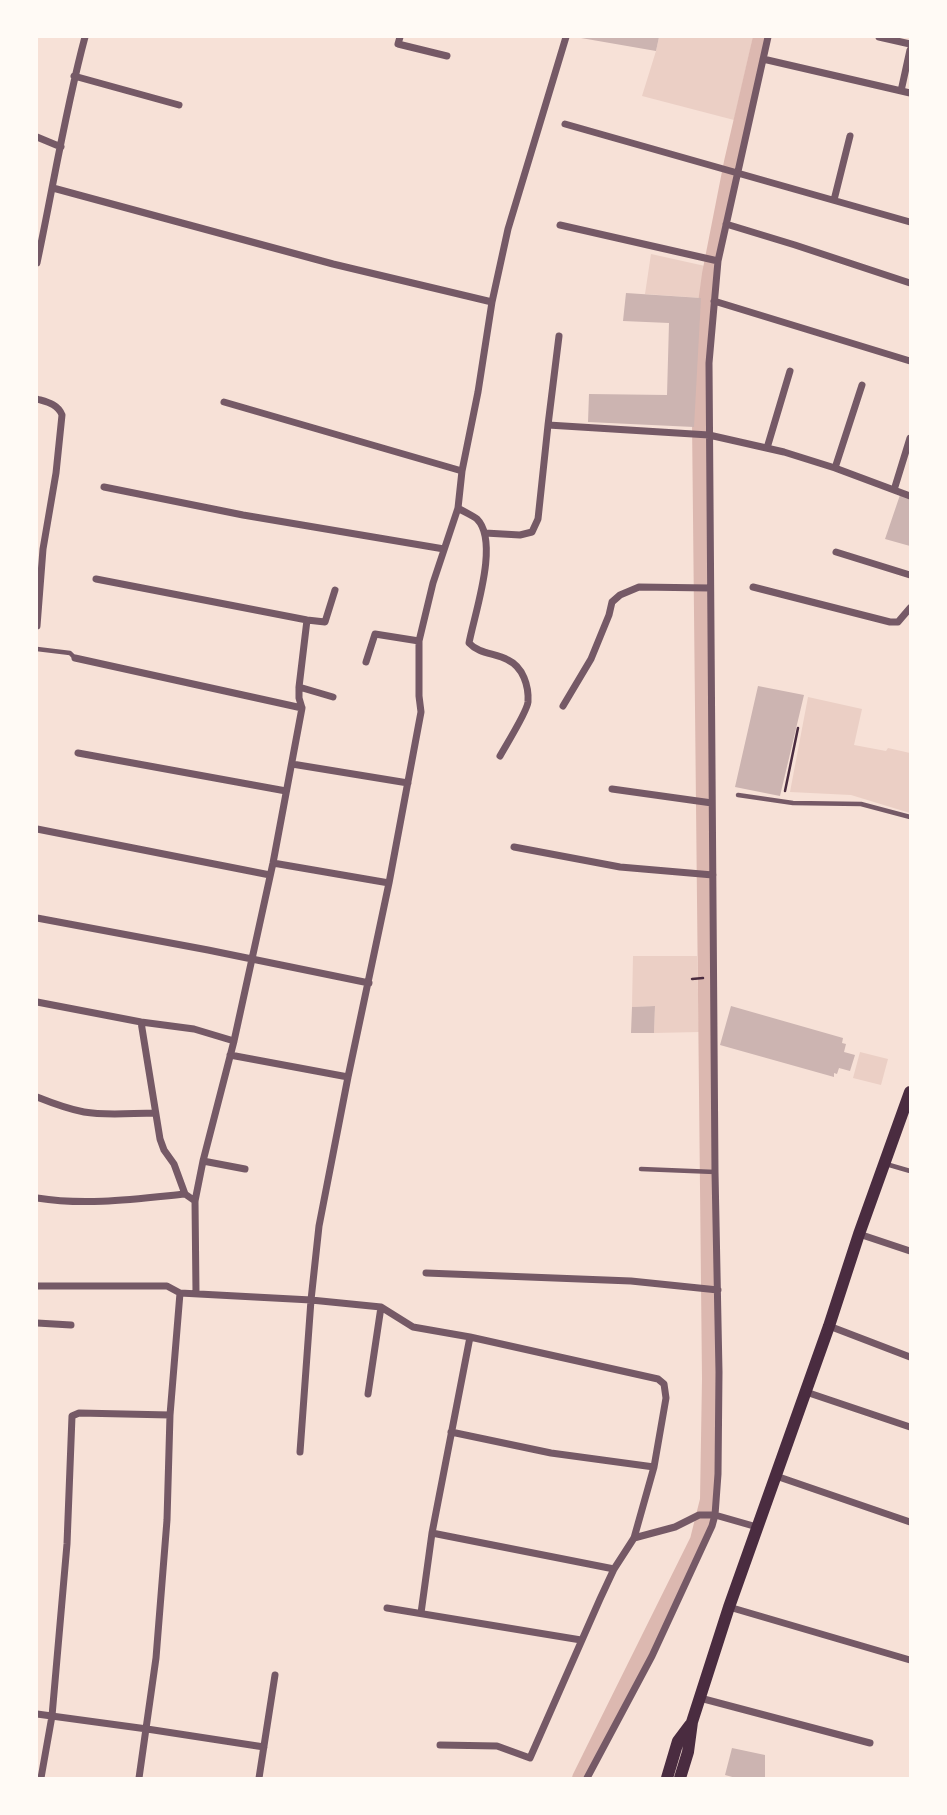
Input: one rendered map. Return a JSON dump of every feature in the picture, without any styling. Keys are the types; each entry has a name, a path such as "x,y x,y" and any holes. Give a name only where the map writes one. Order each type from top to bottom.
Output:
{"main road":[{"path":"680,1778 688,1752 692,1722 729,1607 910,1091"},
{"path":"667,1778 678,1741 692,1722"}],"street":[{"path":"37,263 40,234 53,188 74,76 85,37"},
{"path":"400,37 398,44 447,56"},
{"path":"300,1452 319,1226 421,712 419,641 429,598 458,508 492,302 508,229 566,37"},
{"path":"587,1778 652,1656 712,1526 719,1448 707,875 703,435 714,301 714,260 726,224 768,37"},
{"path":"879,37 910,44"},
{"path":"901,91 910,50"},
{"path":"763,59 910,93"},
{"path":"74,76 180,106"},
{"path":"565,124 910,222"},
{"path":"834,200 850,136"},
{"path":"37,137 61,148"},
{"path":"53,188 333,264 492,302"},
{"path":"726,224 910,283"},
{"path":"560,225 714,260"},
{"path":"714,301 910,361"},
{"path":"485,533 520,535 532,532 538,519 559,336"},
{"path":"767,448 790,371"},
{"path":"835,468 862,385"},
{"path":"37,399 56,406 62,415 56,473 43,549 37,626"},
{"path":"224,402 462,471"},
{"path":"548,425 703,435 767,448 835,468 910,496"},
{"path":"894,490 910,438"},
{"path":"104,487 243,516 444,549"},
{"path":"458,508 477,520 485,533 483,585 469,643 475,649 508,659 523,672 528,704 500,756"},
{"path":"836,552 910,575"},
{"path":"96,579 325,622 335,590"},
{"path":"564,706 591,659 612,602 620,595 639,587 705,588"},
{"path":"752,587 890,622 898,622 910,606"},
{"path":"196,1293 195,1201 202,1161 234,1041 273,863 302,708 299,687 307,620"},
{"path":"366,662 375,634 419,641"},
{"path":"75,658 302,708"},
{"path":"299,687 333,697"},
{"path":"78,753 286,791"},
{"path":"292,764 408,783"},
{"path":"612,789 707,802"},
{"path":"37,829 270,875"},
{"path":"514,847 620,867 707,875"},
{"path":"273,863 389,883"},
{"path":"37,918 369,983"},
{"path":"37,1002 194,1029 234,1041"},
{"path":"141,1022 160,1139 185,1194 195,1201"},
{"path":"230,1055 348,1077"},
{"path":"37,1097 86,1113 155,1112"},
{"path":"202,1161 245,1169"},
{"path":"37,1198 62,1201 116,1200 185,1194"},
{"path":"859,1234 910,1251"},
{"path":"426,1273 631,1281 715,1290"},
{"path":"37,1286 167,1286 180,1293 311,1300 381,1307 413,1327 658,1379 664,1384 666,1398 654,1467 634,1538 614,1569 530,1758 497,1746 440,1745"},
{"path":"139,1778 156,1658 180,1293"},
{"path":"368,1394 381,1307"},
{"path":"37,1323 71,1325"},
{"path":"829,1326 910,1357"},
{"path":"421,1613 432,1533 470,1337"},
{"path":"806,1392 910,1427"},
{"path":"41,1778 52,1716 67,1544 72,1416 79,1413 170,1415"},
{"path":"451,1432 551,1454 654,1467"},
{"path":"776,1476 910,1522"},
{"path":"634,1538 675,1527 699,1515 713,1515 757,1527"},
{"path":"432,1533 614,1569"},
{"path":"729,1607 910,1660"},
{"path":"387,1608 581,1640"},
{"path":"259,1778 275,1675"},
{"path":"700,1699 870,1743"},
{"path":"37,1714 264,1747"}],"lane":[{"path":"37,649 70,653 75,658"},
{"path":"738,795 782,801 861,804 910,817"},
{"path":"885,1164 910,1171"},
{"path":"641,1170 713,1172"}],"path":[{"path":"782,801 798,728"},
{"path":"692,979 701,978"}],"shaded area":[{"path":"659,37 753,37 734,120 642,96"},
{"path":"651,254 705,266 701,298 645,294"},
{"path":"808,697 862,709 854,745 910,753 910,813 851,795 790,792"},
{"path":"633,956 697,956 699,1032 654,1033 655,1006 632,1007"},
{"path":"860,1052 888,1059 881,1085 853,1078"}],"building":[{"path":"582,37 659,37 656,51"},
{"path":"626,293 701,298 694,427 588,422 589,394 667,395 669,323 623,321"},
{"path":"900,495 910,499 910,546 885,539"},
{"path":"758,686 804,695 780,796 735,787"},
{"path":"655,1006 654,1033 631,1033 632,1007"},
{"path":"731,1006 843,1038 842,1043 846,1044 844,1052 855,1055 850,1071 839,1068 834,1077 720,1045"},
{"path":"732,1748 765,1755 765,1778 736,1778 725,1775"}],"waterway":[{"path":"580,1778 698,1540 708,1500 710,1379 700,421 704,318 710,274 761,37"}]}
